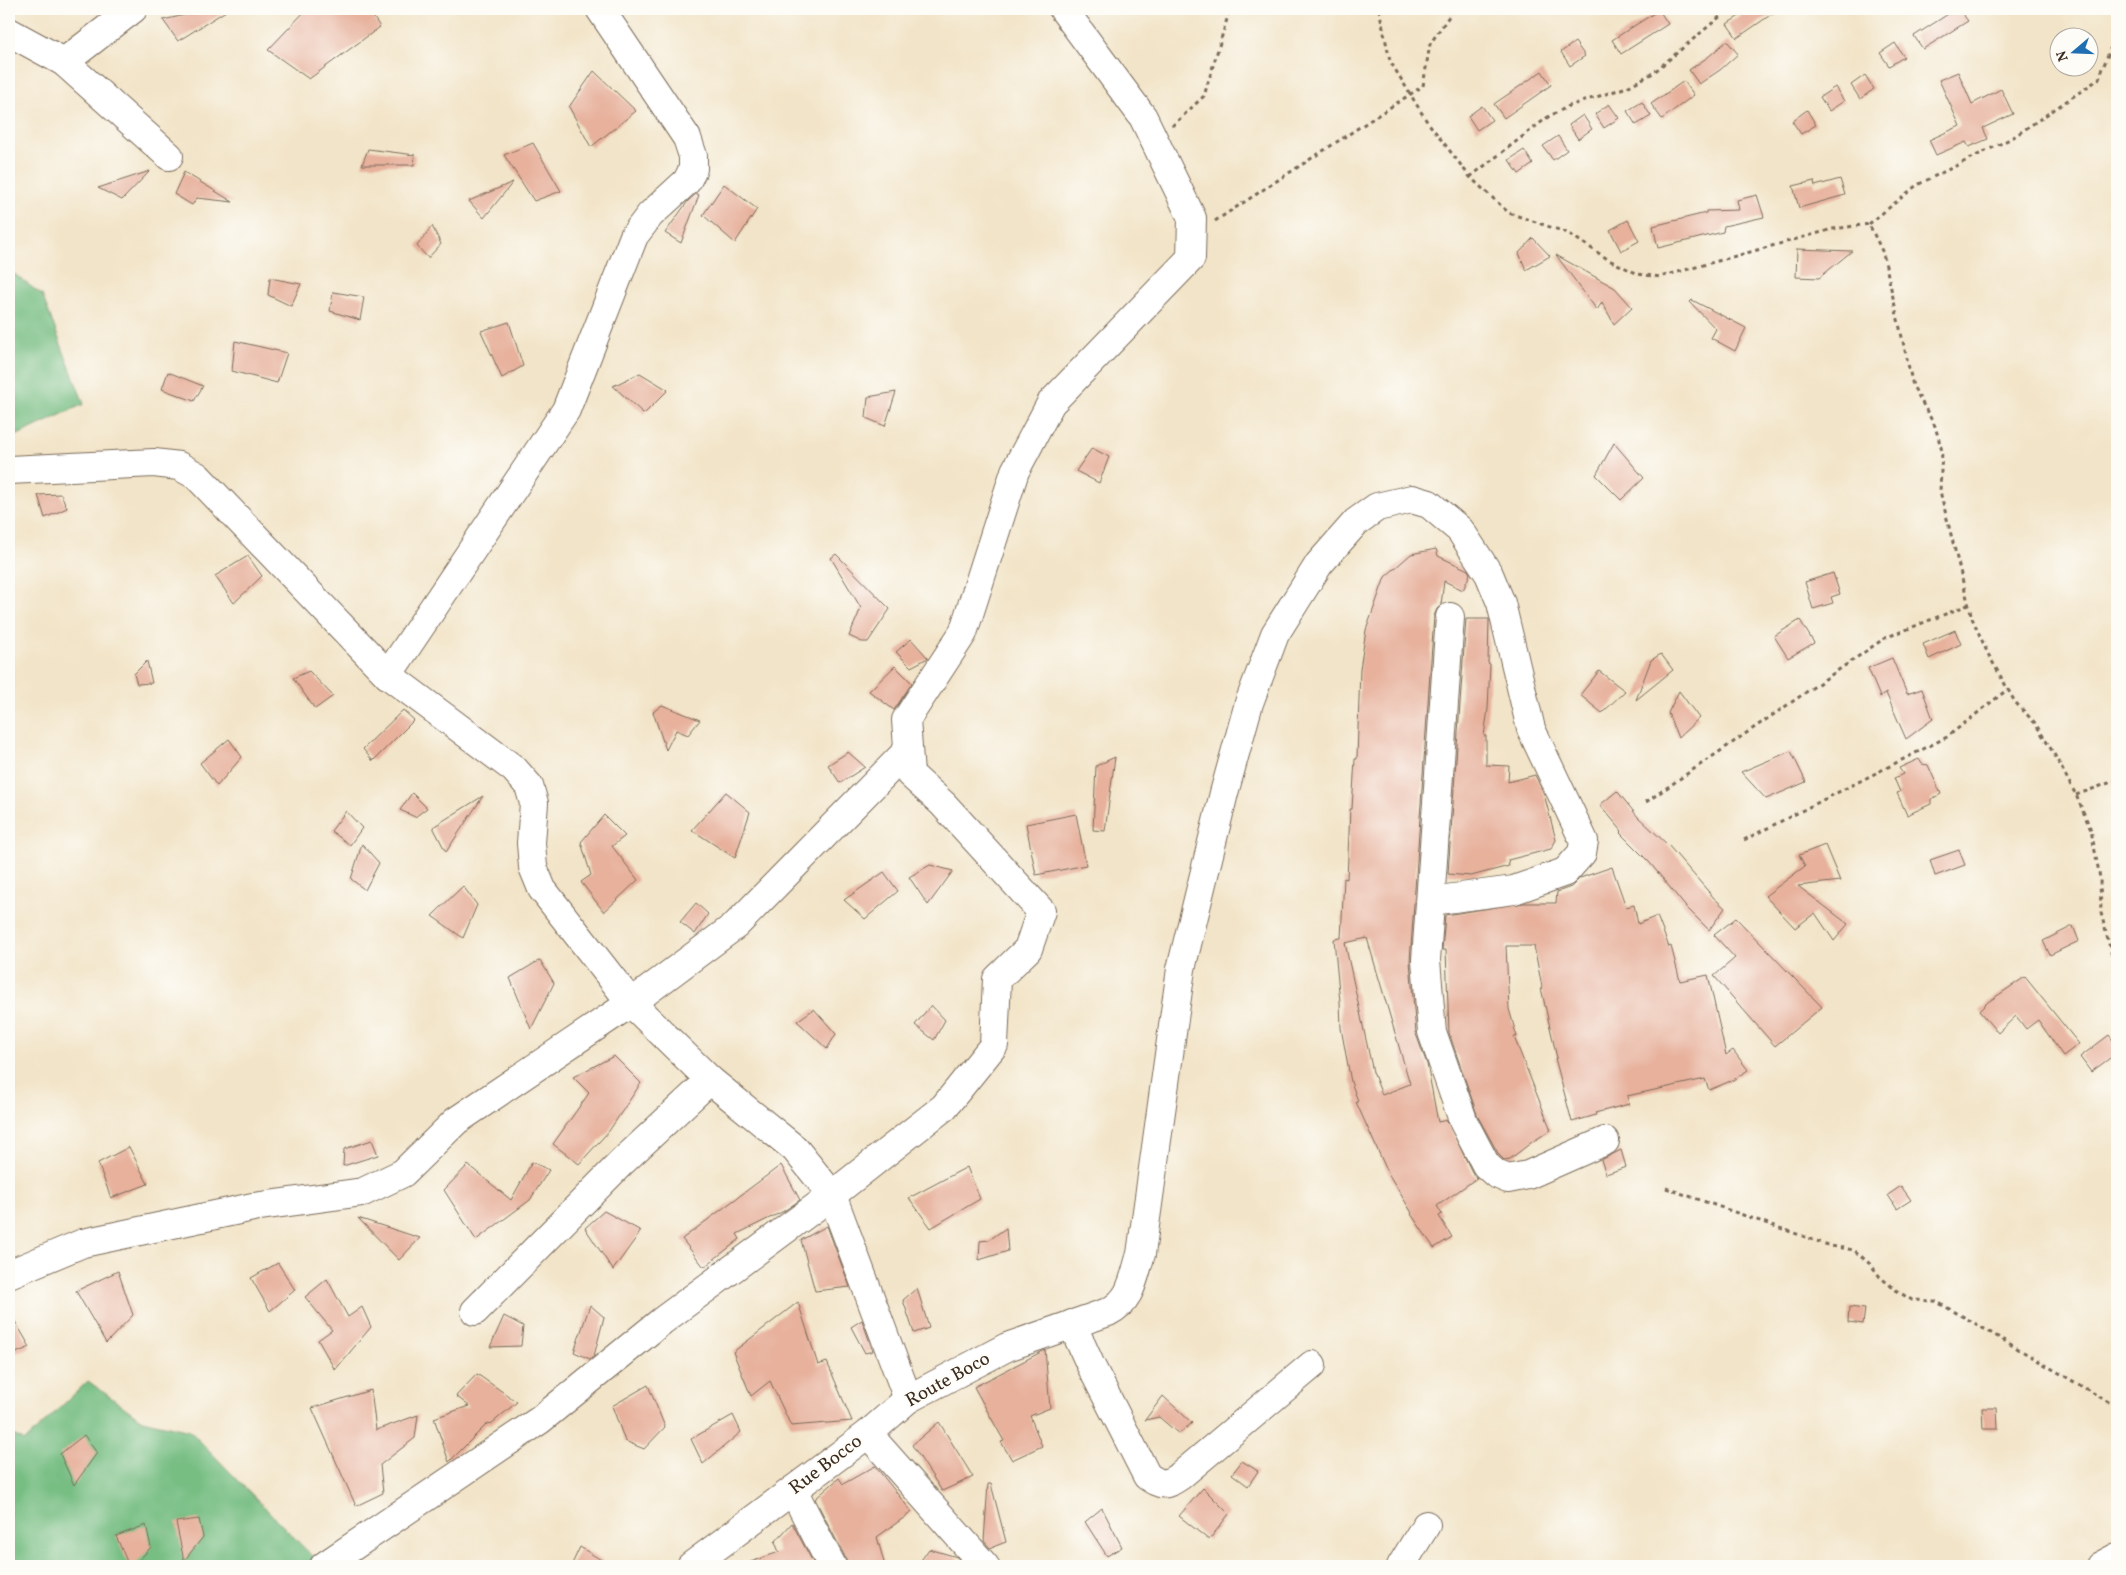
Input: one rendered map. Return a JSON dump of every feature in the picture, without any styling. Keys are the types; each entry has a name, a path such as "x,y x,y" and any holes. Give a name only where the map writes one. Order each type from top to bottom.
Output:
{"street":[{"path":"64,62 133,9"},
{"path":"388,675 566,410 634,236 650,215 688,180 693,169 693,156 687,138 600,9"},
{"path":"324,1566 540,1420 662,1321 832,1195 944,1107 994,1045 997,979 1028,949 1041,911 943,804 910,774 906,720 963,633 1015,471 1051,403 1190,258 1192,236 1192,218 1143,117 1063,9"},
{"path":"9,32 64,62 168,156"},
{"path":"9,470 154,463 180,466 197,476 388,675 514,769 529,786 534,803 531,843 534,867 542,889 631,1003 710,1080 795,1149 832,1195 908,1399"},
{"name":"Route Boco","path":"868,1434 908,1399 1007,1347 1108,1312 1126,1300 1141,1254 1181,969 1224,793 1249,703 1276,634 1319,564 1356,522 1377,507 1412,499 1429,504 1460,530 1489,574 1501,604 1531,729 1584,841 1582,853 1565,872 1514,890 1432,901"},
{"path":"1450,618 1432,901 1426,960 1432,1032 1464,1123 1486,1164 1496,1174 1508,1179 1528,1175 1605,1141"},
{"path":"9,1274 83,1243 252,1207 363,1192 403,1173 456,1121 631,1003 736,926 908,750"},
{"path":"475,1311 621,1163 710,1080"},
{"path":"1072,1324 1090,1364 1147,1476 1158,1484 1168,1483 1180,1476 1312,1364"},
{"name":"Rue Bocco","path":"690,1566 868,1434 985,1566"},
{"path":"793,1490 832,1566"},
{"path":"1401,1566 1426,1524"},
{"path":"2100,1566 2117,1557"}],"path":[{"path":"1155,141 1204,96 1230,9"},
{"path":"1379,9 1390,61 1398,76 1426,120 1470,177 1509,213 1568,232 1609,260 1638,274 1660,277 1833,230 1869,224 1916,185 2012,138 2099,79 2110,49 2117,47"},
{"path":"1192,236 1423,86 1430,44 1454,9"},
{"path":"1470,177 1548,117 1570,106 1627,87 1653,73 1729,9"},
{"path":"1869,224 1882,253 1913,386 1935,426 1940,443 1942,451 1940,491 1972,618 1984,645 2015,702 2035,723 2076,795 2091,830 2100,878 2101,913 2117,975"},
{"path":"1646,802 1884,638 1968,605"},
{"path":"1744,840 1947,736 2008,689"},
{"path":"2076,795 2117,780"},
{"path":"1666,1188 1831,1246 1854,1250 1896,1291 1912,1300 1935,1301 2117,1407"}],"green space":[{"path":"9,270 42,295 84,404 9,439"},
{"path":"88,1381 142,1420 190,1431 315,1559 305,1566 9,1566 9,1433 25,1441"}],"building":[{"path":"211,9 229,9 178,41 163,20"},
{"path":"307,9 368,9 380,27 309,79 268,50"},
{"path":"1750,9 1779,9 1737,38 1727,24"},
{"path":"1956,9 1959,9 1968,21 1923,49 1914,36"},
{"path":"1659,10 1668,24 1621,54 1612,40"},
{"path":"1727,41 1738,54 1720,70 1699,84 1689,70"},
{"path":"1575,42 1585,56 1570,66 1561,52"},
{"path":"1895,43 1904,57 1889,66 1880,53"},
{"path":"594,71 636,111 591,147 569,107"},
{"path":"1542,71 1551,85 1504,118 1494,104"},
{"path":"1958,72 1972,104 2001,89 2013,114 1983,128 1988,139 1969,147 1966,142 1936,155 1929,140 1960,126 1939,80"},
{"path":"1865,75 1874,89 1860,99 1851,85"},
{"path":"1684,81 1694,95 1662,119 1651,104"},
{"path":"1835,87 1844,101 1829,111 1820,97"},
{"path":"1642,102 1651,116 1636,125 1627,111"},
{"path":"1609,104 1619,118 1604,128 1595,114"},
{"path":"1482,106 1492,120 1477,130 1468,116"},
{"path":"1807,110 1816,125 1801,134 1792,121"},
{"path":"1583,115 1592,129 1578,139 1569,125"},
{"path":"1558,136 1567,150 1553,160 1543,146"},
{"path":"533,143 561,191 534,201 504,155"},
{"path":"368,149 415,155 414,165 362,165"},
{"path":"1524,150 1533,164 1519,174 1509,160"},
{"path":"150,171 122,200 98,188"},
{"path":"184,172 233,202 197,198 192,205 174,194"},
{"path":"1840,179 1845,195 1799,208 1793,186 1814,181 1815,186"},
{"path":"513,182 484,218 469,201"},
{"path":"724,184 757,209 735,243 703,215"},
{"path":"696,194 699,195 681,243 665,233 688,201"},
{"path":"1757,195 1764,217 1724,226 1723,232 1658,248 1653,226 1706,213 1706,211 1739,210 1737,200"},
{"path":"1628,220 1639,241 1621,251 1610,230"},
{"path":"432,226 441,244 428,258 417,246"},
{"path":"1533,238 1550,256 1526,270 1519,253"},
{"path":"1797,249 1852,251 1819,278 1796,277"},
{"path":"1556,255 1615,288 1632,307 1614,324 1602,302 1597,310"},
{"path":"270,278 301,284 291,306 268,295"},
{"path":"333,292 364,297 360,320 330,311"},
{"path":"1692,300 1746,328 1735,351 1711,338 1716,329 1690,302"},
{"path":"509,322 523,366 502,378 481,331"},
{"path":"235,341 287,353 277,383 232,371"},
{"path":"168,372 203,386 194,401 162,389"},
{"path":"640,373 668,390 644,414 613,386"},
{"path":"896,392 885,426 866,418 868,397"},
{"path":"1614,443 1644,478 1621,500 1596,475"},
{"path":"1092,448 1109,457 1099,483 1076,471"},
{"path":"61,494 67,508 45,518 38,495"},
{"path":"1436,549 1438,556 1468,570 1470,574 1463,590 1444,581 1441,605 1434,616 1410,961 1416,1034 1427,1064 1438,1122 1447,1120 1472,1172 1477,1178 1437,1206 1442,1214 1439,1216 1452,1237 1434,1248 1411,1214 1388,1173 1356,1102 1358,1101 1351,1082 1341,1028 1334,939 1341,938 1344,878 1347,879 1350,809 1352,809 1355,759 1357,759 1360,669 1366,630 1385,577 1411,554","holes":["1367,938 1410,1084 1382,1095 1373,1072 1345,943"]},
{"path":"836,554 890,609 868,642 862,642 849,636 861,608 831,558"},
{"path":"248,556 262,576 234,603 215,576"},
{"path":"1833,573 1840,594 1831,597 1833,603 1813,609 1805,582"},
{"path":"1466,619 1489,619 1488,663 1490,664 1488,709 1484,736 1486,736 1486,765 1509,766 1508,782 1535,775 1544,794 1556,840 1551,849 1508,860 1509,866 1471,876 1448,874"},
{"path":"1800,620 1814,643 1788,658 1774,636"},
{"path":"1955,630 1961,644 1929,659 1923,644"},
{"path":"911,639 928,658 911,667 896,652"},
{"path":"1661,654 1673,670 1636,700 1651,660"},
{"path":"1892,658 1907,694 1922,689 1933,719 1906,739 1886,693 1880,697 1868,668"},
{"path":"147,661 152,683 137,684 134,674"},
{"path":"895,666 912,683 894,710 869,691"},
{"path":"309,671 333,696 315,709 293,678"},
{"path":"1599,671 1625,691 1602,713 1580,695"},
{"path":"1679,691 1699,718 1678,738 1668,713"},
{"path":"662,705 700,720 688,735 676,730 666,750 653,712"},
{"path":"403,710 414,720 373,761 363,749"},
{"path":"229,739 242,757 217,786 200,763"},
{"path":"1791,751 1806,782 1766,799 1741,772"},
{"path":"848,752 865,767 840,783 828,765"},
{"path":"1115,757 1105,831 1093,830 1096,766"},
{"path":"1919,759 1922,764 1928,765 1941,794 1931,799 1931,804 1907,815 1897,793 1900,792 1894,778 1903,774 1899,768"},
{"path":"1617,791 1638,817 1668,845 1725,908 1709,930 1685,906 1650,863 1620,833 1622,831 1600,805"},
{"path":"726,792 750,812 735,858 692,830"},
{"path":"412,793 427,808 415,817 400,810"},
{"path":"483,796 446,852 433,827"},
{"path":"346,811 362,828 350,845 331,831"},
{"path":"1076,814 1086,865 1036,875 1026,824"},
{"path":"604,815 625,836 612,846 638,880 604,912 581,882 591,875 581,842"},
{"path":"362,844 379,863 365,890 351,879"},
{"path":"1825,845 1840,881 1798,886 1848,924 1834,941 1815,913 1795,928 1765,896 1805,866 1799,855"},
{"path":"1959,850 1965,865 1935,876 1930,860"},
{"path":"930,865 953,871 928,905 909,877"},
{"path":"1612,867 1626,907 1634,905 1638,924 1657,916 1669,947 1671,946 1680,981 1708,975 1726,1055 1733,1050 1748,1070 1733,1080 1709,1090 1705,1079 1627,1096 1629,1104 1595,1113 1596,1115 1572,1122 1555,1058 1557,1058 1541,988 1534,946 1506,946 1509,1009 1517,1037 1514,1037 1551,1130 1510,1159 1504,1160 1499,1155 1478,1117 1449,1033 1446,950 1442,950 1445,915 1523,903 1556,903 1557,892 1571,887 1580,878"},
{"path":"884,872 898,891 865,919 844,900"},
{"path":"463,886 477,905 463,938 432,916"},
{"path":"696,903 708,914 695,934 680,922"},
{"path":"1736,918 1822,1007 1775,1046 1714,976 1735,958 1714,935"},
{"path":"2073,926 2079,941 2050,955 2043,941"},
{"path":"540,960 554,983 531,1029 510,978"},
{"path":"2025,977 2079,1044 2063,1056 2038,1020 2026,1029 2016,1016 1998,1033 1979,1011 1988,1002"},
{"path":"931,1005 945,1020 934,1040 915,1025"},
{"path":"814,1009 836,1034 827,1049 797,1021"},
{"path":"2109,1035 2117,1046 2117,1053 2091,1072 2080,1057"},
{"path":"614,1056 641,1083 609,1131 579,1164 553,1144 589,1093 573,1077"},
{"path":"372,1140 378,1155 343,1166 344,1149"},
{"path":"129,1147 148,1184 111,1198 98,1163"},
{"path":"1621,1150 1626,1167 1606,1174 1601,1160"},
{"path":"532,1162 549,1170 530,1200 476,1240 444,1190 468,1165 511,1200"},
{"path":"781,1165 800,1200 784,1211 737,1234 740,1239 704,1267 682,1239"},
{"path":"967,1167 980,1199 931,1228 909,1198"},
{"path":"1901,1186 1911,1200 1897,1209 1888,1195"},
{"path":"604,1211 641,1231 613,1270 585,1228"},
{"path":"358,1218 420,1238 399,1260"},
{"path":"827,1226 850,1287 815,1291 801,1240"},
{"path":"1006,1228 1008,1251 979,1260 980,1241 989,1240"},
{"path":"278,1263 295,1290 270,1311 251,1278"},
{"path":"118,1271 133,1315 106,1343 76,1291"},
{"path":"327,1279 348,1317 362,1307 371,1327 335,1370 318,1340 332,1330 305,1297"},
{"path":"917,1288 929,1328 914,1333 903,1300"},
{"path":"798,1302 818,1365 827,1362 852,1421 791,1426 770,1381 751,1396 733,1352"},
{"path":"590,1305 604,1317 594,1356 590,1359 574,1352"},
{"path":"1849,1307 1865,1309 1863,1324 1848,1322"},
{"path":"9,1311 30,1347 9,1356"},
{"path":"504,1316 523,1326 521,1346 490,1347"},
{"path":"862,1320 873,1351 865,1353 851,1327"},
{"path":"1045,1350 1050,1408 1030,1416 1042,1446 1012,1460 1001,1442 1004,1441 974,1387"},
{"path":"477,1374 517,1402 491,1424 488,1423 449,1462 434,1418 469,1406 456,1396"},
{"path":"648,1385 665,1427 644,1449 625,1441 612,1406"},
{"path":"371,1390 376,1430 418,1415 415,1438 380,1465 383,1493 356,1506 312,1408"},
{"path":"1163,1396 1192,1423 1179,1434 1159,1417 1145,1420"},
{"path":"1982,1408 1997,1408 1998,1429 1983,1429"},
{"path":"733,1415 741,1432 703,1464 691,1439"},
{"path":"939,1422 973,1477 942,1491 912,1445"},
{"path":"84,1435 97,1453 74,1485 60,1454"},
{"path":"1242,1461 1258,1471 1248,1486 1232,1474"},
{"path":"875,1466 912,1512 877,1537 885,1566 848,1566 815,1499 839,1478 843,1484"},
{"path":"988,1484 991,1484 1006,1542 990,1548 984,1541"},
{"path":"1203,1488 1229,1514 1209,1540 1179,1516"},
{"path":"1102,1508 1122,1547 1107,1556 1085,1522"},
{"path":"199,1519 203,1537 184,1561 176,1522"},
{"path":"792,1523 815,1566 745,1566 745,1564 779,1552 775,1542"},
{"path":"146,1525 151,1547 134,1566 129,1566 116,1536"},
{"path":"580,1547 611,1566 571,1566"},
{"path":"929,1549 957,1557 964,1566 917,1566"}]}
